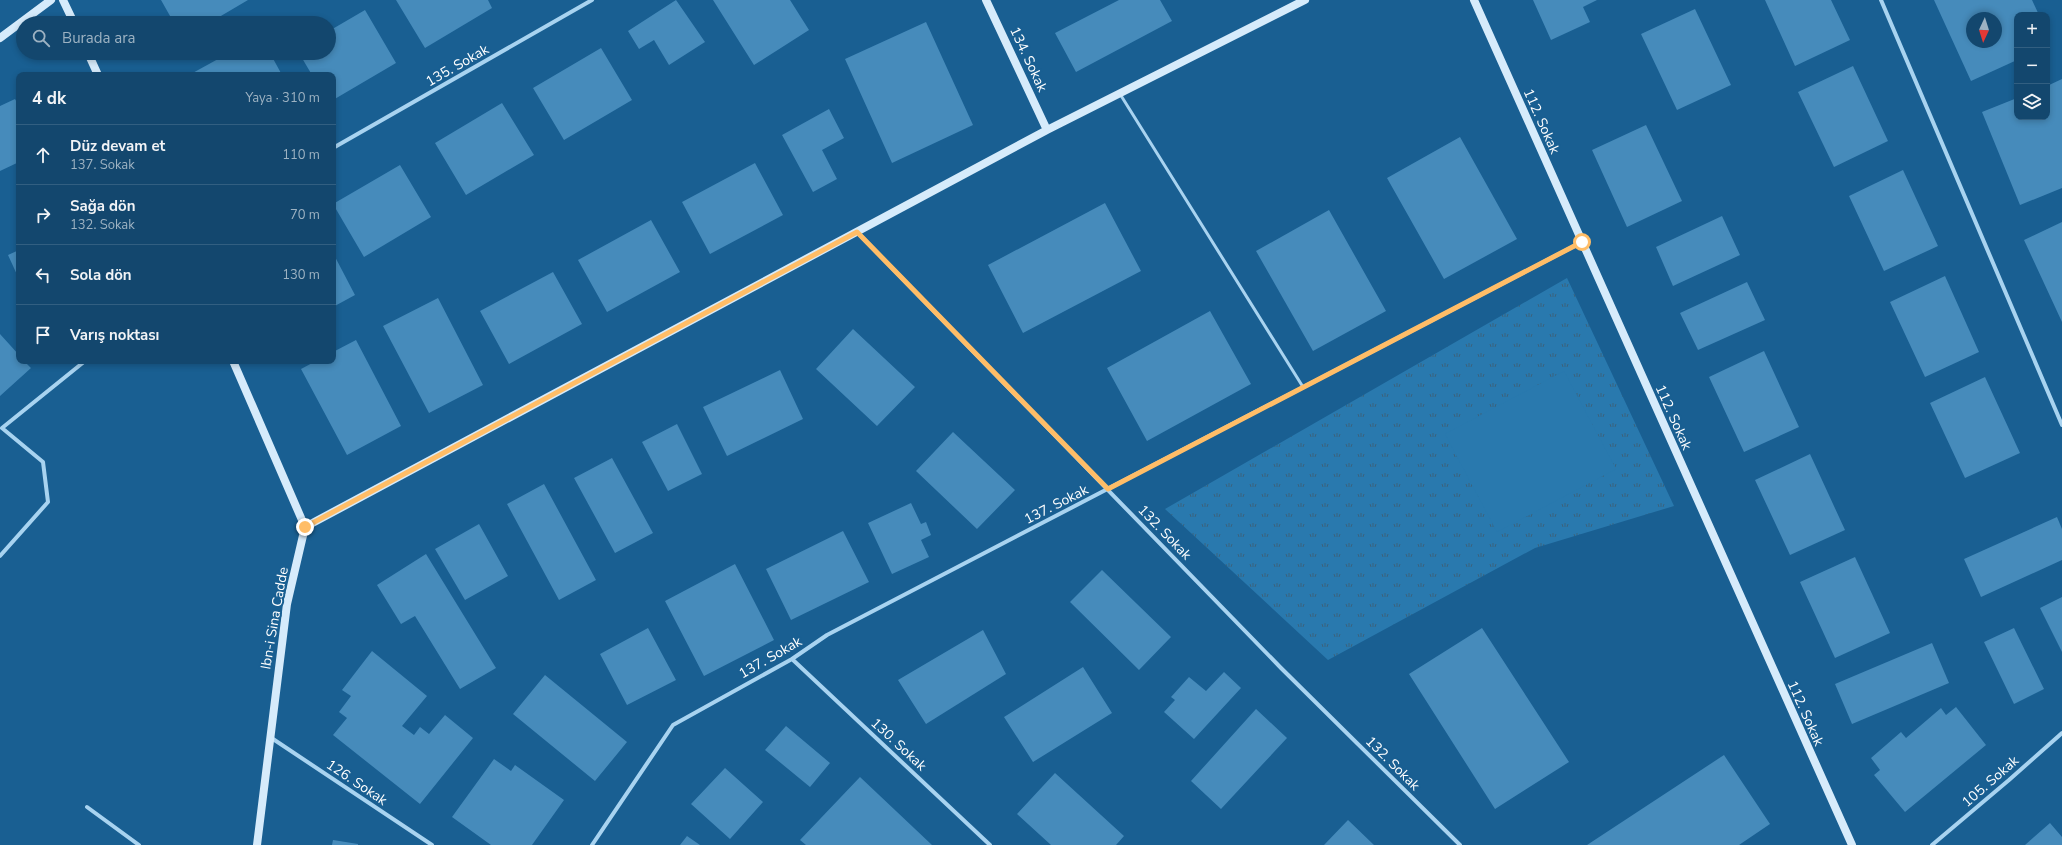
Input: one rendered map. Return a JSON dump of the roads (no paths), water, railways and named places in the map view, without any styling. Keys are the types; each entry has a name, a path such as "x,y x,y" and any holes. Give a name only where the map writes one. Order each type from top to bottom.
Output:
{"street":[{"path":"30,16 51,0"},
{"path":"63,0 71,16"},
{"name":"135. Sokak","path":"336,146 592,0"},
{"name":"134. Sokak","path":"986,0 1047,130"},
{"path":"234,364 305,527 1047,130 1306,0"},
{"name":"112. Sokak","path":"1474,0 1852,845"},
{"path":"1881,0 2062,425"},
{"path":"0,38 16,26"},
{"path":"91,60 97,72"},
{"name":"132. Sokak","path":"857,232 1282,668 1460,845"},
{"name":"137. Sokak","path":"592,845 673,725 792,659 827,635 1582,242"},
{"path":"0,556 48,502 43,462 1,427 81,364"},
{"name":"Ibn-i Sina Cadde","path":"257,845 287,604 305,527"},
{"name":"130. Sokak","path":"792,659 990,845"},
{"name":"105. Sokak","path":"1932,845 2009,780 2062,732"},
{"name":"126. Sokak","path":"270,736 432,845"},
{"path":"87,807 139,845"}],"lane":[{"path":"1120,94 1303,387"}]}
